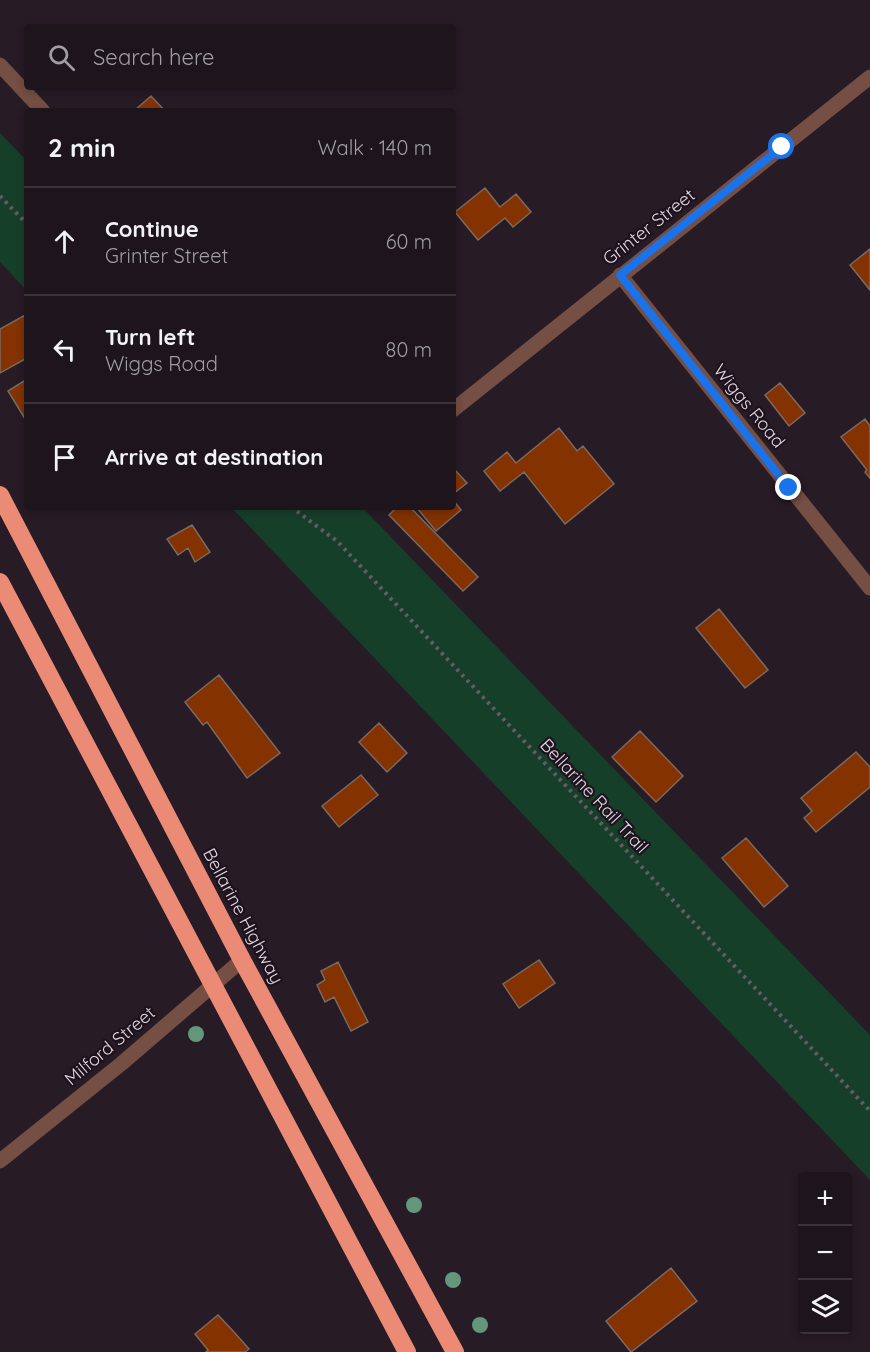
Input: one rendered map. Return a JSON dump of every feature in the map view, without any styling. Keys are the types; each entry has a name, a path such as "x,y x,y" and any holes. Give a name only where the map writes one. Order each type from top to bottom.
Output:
{"highway":[{"name":"Bellarine Highway","path":"0,495 242,960 455,1352"},
{"path":"0,582 407,1352"}],"street":[{"path":"0,65 40,108"},
{"name":"Grinter Street","path":"456,408 870,77"},
{"name":"Wiggs Road","path":"620,275 870,588"},
{"name":"Milford Street","path":"0,1161 121,1064 242,960"}],"path":[{"path":"0,196 24,221"},
{"name":"Bellarine Rail Trail","path":"295,510 337,542 870,1111"}],"green space":[{"path":"0,133 24,158 24,288 0,262"},
{"path":"234,510 365,510 870,1035 870,1180"}],"building":[{"path":"151,96 162,108 137,108"},
{"path":"485,188 500,207 516,194 531,212 513,227 505,218 478,240 456,211"},
{"path":"870,249 870,290 850,265"},
{"path":"24,316 24,360 0,373 0,329"},
{"path":"24,381 24,417 8,391"},
{"path":"780,383 805,413 789,426 765,395"},
{"path":"865,419 870,426 870,478 865,472 867,470 841,437"},
{"path":"559,428 577,451 583,446 614,484 565,524 524,472 500,491 484,471 507,452 516,463"},
{"path":"456,471 467,483 456,492"},
{"path":"456,504 461,510 436,531 418,510 456,510"},
{"path":"394,510 413,510 478,577 463,591 389,515"},
{"path":"192,525 210,552 195,562 188,548 178,555 167,539"},
{"path":"719,609 768,670 745,688 696,628"},
{"path":"219,675 280,753 247,778 207,722 203,725 185,702"},
{"path":"379,723 407,753 387,772 359,742"},
{"path":"640,731 683,776 656,802 612,757"},
{"path":"856,752 870,767 870,787 816,832 804,818 812,811 801,798"},
{"path":"361,775 378,795 339,827 322,806"},
{"path":"746,838 788,886 764,907 722,858"},
{"path":"539,960 555,983 519,1008 503,984"},
{"path":"338,962 368,1022 351,1031 334,997 325,1002 317,985 325,980 321,971"},
{"path":"671,1268 697,1301 631,1352 606,1321"},
{"path":"218,1315 249,1349 245,1352 206,1352 208,1350 195,1334"}],"route":[{"path":"782,147 620,275 789,488"}]}
